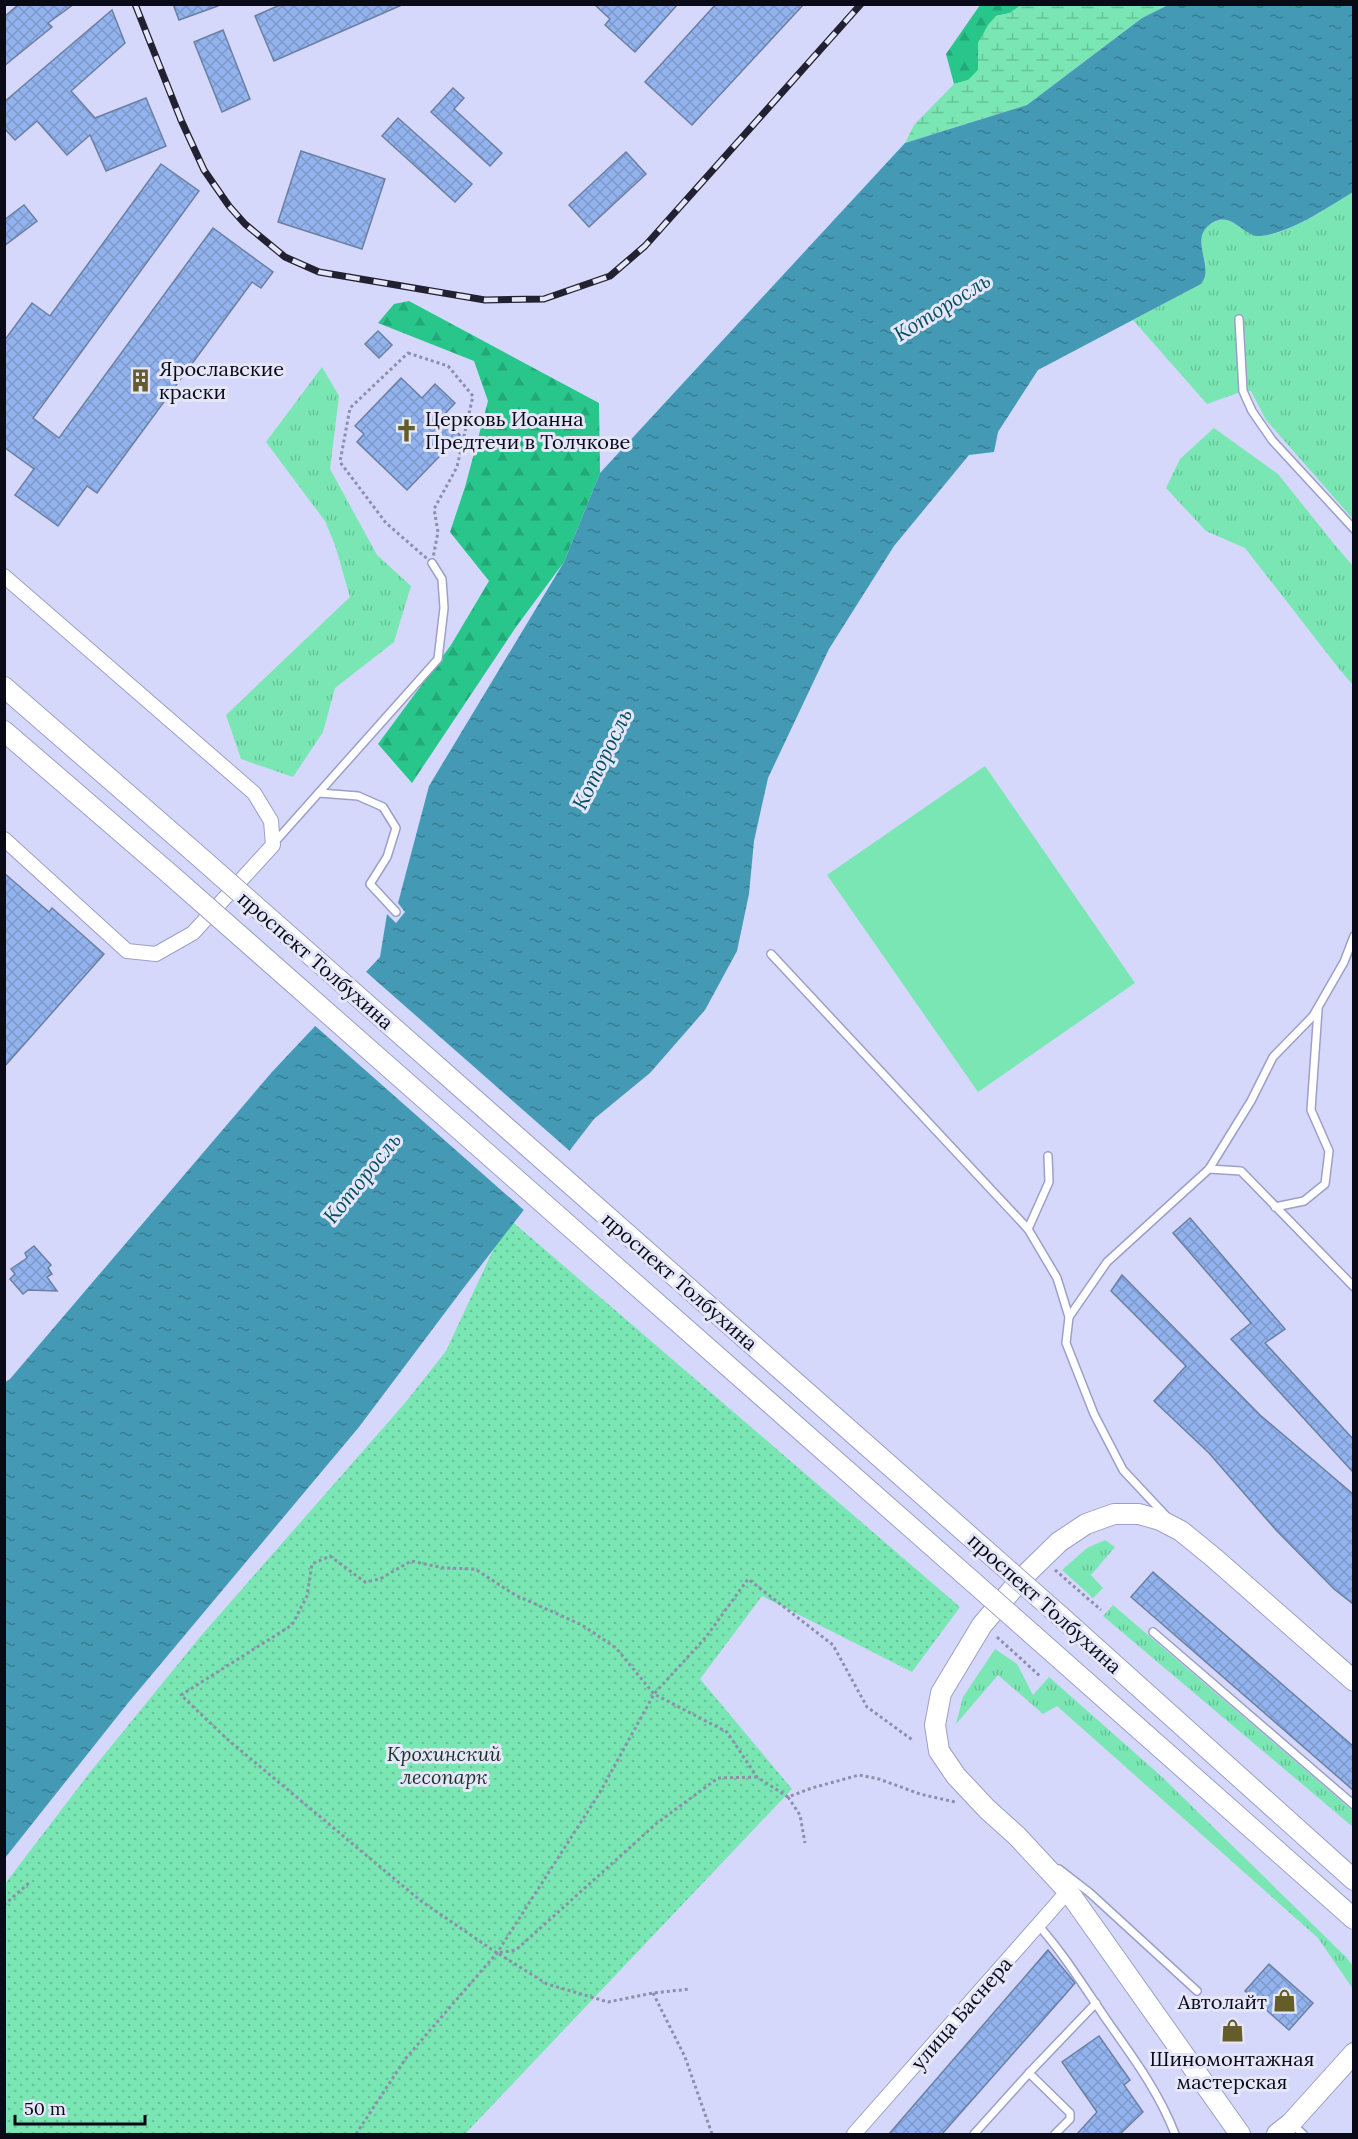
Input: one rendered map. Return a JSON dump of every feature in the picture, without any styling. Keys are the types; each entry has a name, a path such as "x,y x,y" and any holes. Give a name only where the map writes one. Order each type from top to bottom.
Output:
{"main road":[{"name":"проспект Толбухина","path":"4,687 1059,1615 1350,1875"},
{"name":"проспект Толбухина","path":"4,731 172,876 1353,1919"},
{"path":"1240,2134 1068,1892 1017,1836 987,1809 957,1776 939,1751 935,1725 941,1693 982,1625 1022,1578 1068,1536 1086,1524 1114,1514 1139,1514 1160,1520 1181,1531 1353,1681"},
{"path":"1290,2130 1353,2053"}],"street":[{"path":"4,576 254,793 271,821 273,845 193,933 156,954 127,951 4,839"},
{"name":"улица Баснера","path":"854,2134 1068,1892"}],"lane":[{"path":"1239,319 1243,391 1252,411 1272,440 1353,529"},
{"path":"273,845 438,658 444,608 442,579 432,563"},
{"path":"319,793 358,796 383,807 396,828 387,857 370,885 396,912"},
{"path":"1069,1317 1107,1262 1209,1169 1251,1101 1273,1057 1313,1016 1344,962 1353,936"},
{"path":"771,954 1028,1229 1057,1278 1069,1317 1066,1343 1094,1414 1122,1470 1181,1531"},
{"path":"1275,1207 1304,1201 1325,1184 1329,1151 1311,1110 1318,1007"},
{"path":"1028,1229 1049,1182 1048,1156"},
{"path":"1209,1169 1241,1171 1353,1287"},
{"path":"1153,1632 1353,1805"},
{"path":"1017,1836 1090,1893 1197,1991"},
{"path":"1038,1925 1058,1948 1150,2083 1165,2109 1174,2134"},
{"path":"974,2134 1096,2003"},
{"path":"1029,2073 1070,2113 1070,2119 1055,2134"}],"path":[{"path":"408,353 448,366 473,396 457,467 434,509 438,532 432,563 386,523 340,462 350,408 408,353"},
{"path":"690,1989 653,1993 608,2002 547,1984 421,1901 227,1739 181,1695 292,1625 307,1596 312,1564 330,1556 365,1582 380,1579 411,1561 444,1568 475,1569 515,1595 582,1625 616,1648 654,1694 727,1732 757,1777 788,1797 800,1815 805,1843"},
{"path":"1055,1570 1101,1610"},
{"path":"356,2134 406,2058 497,1953 599,1794 654,1694 706,1637 748,1579 833,1645 867,1707 914,1741"},
{"path":"997,1637 1041,1677"},
{"path":"788,1797 859,1775 879,1779 920,1794 960,1803"},
{"path":"497,1953 516,1950 657,1823 718,1778 757,1777"},
{"path":"4,1905 29,1882"},
{"path":"653,1993 685,2057 712,2134"}],"green space":[{"path":"980,5 1021,5 1010,13 996,16 978,43 978,70 969,80 954,84 946,54"},
{"path":"1021,5 1168,5 1142,18 1027,105 905,143 914,125 954,84 968,80 978,70 978,43 988,25 996,16 1010,13"},
{"path":"1353,192 1353,519 1266,420 1251,391 1243,391 1207,404 1133,320 1201,284 1206,270 1201,247 1202,234 1218,220 1231,222 1255,235 1273,234 1309,219"},
{"path":"409,301 599,403 600,473 564,562 516,627 412,783 378,744 451,645 489,581 450,532 465,487 488,401 474,361 378,323 394,304"},
{"path":"322,367 339,396 330,469 377,555 411,586 394,642 335,688 323,732 293,777 241,759 226,715 350,597 335,545 325,521 266,442"},
{"path":"1214,428 1278,474 1353,566 1353,685 1245,548 1206,531 1166,488 1180,459"},
{"path":"985,766 1135,983 978,1092 827,875"},
{"name":"Крохинский лесопарк","path":"508,1218 960,1607 912,1672 762,1596 700,1679 792,1789 465,2134 5,2134 4,1885 91,1771 200,1637 405,1403 446,1351"},
{"path":"1105,1540 1115,1547 1091,1575 1103,1588 1093,1598 1062,1570 1087,1548"},
{"path":"1113,1605 1353,1811 1353,1827 1103,1616"},
{"path":"995,1649 1017,1664 1033,1695 1049,1677 1161,1776 1346,1957 1353,1966 1353,1989 1318,1938 1057,1706 1043,1714 998,1675 956,1724 963,1697"}],"water":[{"name":"Которосль","path":"1168,5 1353,5 1353,192 1309,218 1273,234 1254,235 1222,219 1207,227 1201,240 1206,270 1201,284 1038,370 998,432 994,452 969,455 894,546 829,649 768,778 754,841 749,894 737,951 705,1010 650,1073 594,1119 359,1427 128,1703 5,1858 5,1382 10,1379 272,1072 380,957 387,914 396,923 405,912 398,903 429,786 564,562 600,473 905,143 1027,105 1142,18"}],"pier":[{"path":"364,970 572,1153 526,1212 313,1024"}],"building":[{"path":"19,4 74,4 48,23 52,27 4,66 4,17"},
{"path":"173,4 218,4 218,6 179,20"},
{"path":"282,4 404,4 274,61 255,16"},
{"path":"594,4 678,4 635,52 605,25 610,19"},
{"path":"716,4 804,4 692,125 645,82"},
{"path":"112,10 125,43 71,91 95,118 146,98 166,146 106,171 90,135 67,155 37,121 15,140 4,128 4,102"},
{"path":"223,30 250,99 222,112 194,42"},
{"path":"453,88 464,98 454,109 502,153 490,166 431,112"},
{"path":"398,118 472,184 455,202 382,136"},
{"path":"301,151 385,179 362,249 278,222"},
{"path":"626,152 646,174 589,227 569,205"},
{"name":"Ярославские краски","path":"161,164 199,191 33,418 59,438 213,228 273,272 261,288 252,282 97,493 87,486 58,526 15,495 34,469 4,447 4,341 32,303 50,316"},
{"path":"24,205 37,221 4,246 4,220"},
{"path":"378,331 392,345 379,358 365,344"},
{"name":"Церковь Иоанна Предтечи в Толчкове","path":"401,378 422,398 435,384 455,403 442,417 460,435 407,490 357,442 364,434 355,426"},
{"path":"4,873 49,912 52,908 104,954 4,1067"},
{"path":"1190,1218 1285,1329 1265,1343 1353,1439 1353,1472 1231,1339 1251,1323 1173,1233"},
{"path":"34,1246 51,1265 48,1268 52,1274 47,1277 57,1291 28,1290 23,1294 10,1279 15,1274 11,1269 27,1258 25,1253"},
{"path":"1122,1275 1260,1415 1353,1494 1353,1604 1334,1589 1276,1530 1209,1453 1154,1401 1186,1366 1111,1291"},
{"path":"1153,1572 1353,1746 1353,1790 1131,1597"},
{"path":"1048,1950 1075,1983 1063,1997 942,2134 889,2134"},
{"path":"1269,1964 1313,2003 1289,2030 1245,1991"},
{"path":"1099,2036 1130,2080 1124,2085 1143,2112 1120,2134 1077,2134 1097,2112 1062,2062"}],"railway":[{"path":"135,4 181,120 204,170 229,206 245,224 285,257 319,272 485,300 544,299 610,276 645,246 861,4"}],"place":[{"name":"Ярославские краски","path":"141,380"},
{"name":"Церковь Иоанна Предтечи в Толчкове","path":"407,430"},
{"name":"Автолайт","path":"1285,2001"},
{"name":"Шиномонтажная мастерская","path":"1232,2031"}]}
